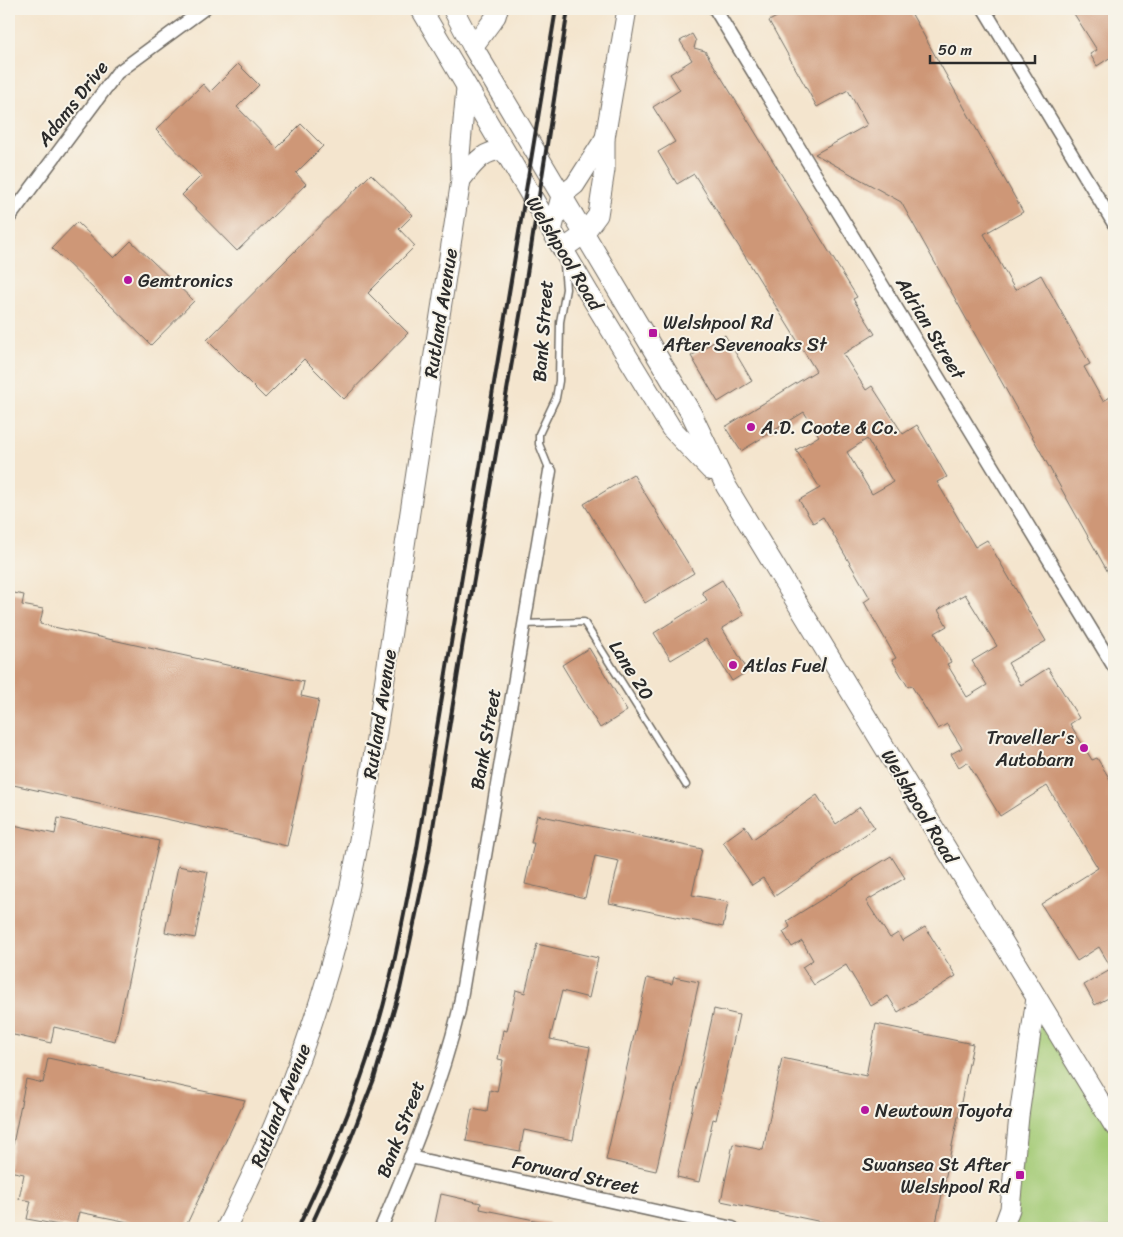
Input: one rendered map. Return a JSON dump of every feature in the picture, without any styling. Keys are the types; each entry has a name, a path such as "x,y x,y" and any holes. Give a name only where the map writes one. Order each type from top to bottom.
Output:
{"main road":[{"name":"Welshpool Road","path":"421,9 466,88 672,428 726,486"},
{"name":"Welshpool Road","path":"453,9 473,47 583,235 690,413 726,486 1114,1125"}],"street":[{"name":"Adams Drive","path":"9,218 117,72 204,9"},
{"path":"473,47 496,16 498,9"},
{"path":"563,249 583,235 598,215 606,170 604,138 627,9"},
{"name":"Adrian Street","path":"715,9 1114,667"},
{"path":"984,9 1114,224"},
{"name":"Rutland Avenue","path":"226,1228 251,1178 303,1049 324,986 345,909 365,804 461,180 460,155 466,88"},
{"path":"552,231 561,196 575,185 604,138"},
{"path":"461,180 481,157 496,150 504,151"},
{"name":"Bank Street","path":"381,1228 442,1073 459,1010 550,471"},
{"path":"1013,1228 1010,1209 1019,1116 1036,998"},
{"name":"Forward Street","path":"410,1157 733,1228"},
{"path":"1002,1228 1010,1209"}],"lane":[{"name":"Bank Street","path":"550,471 539,444 539,434 556,398 559,381 560,322 566,289 563,249"},
{"name":"Lane 20","path":"524,624 584,622 686,785"}],"green space":[{"path":"1036,998 1114,1125 1114,1228 1013,1228 1010,1205"}],"building":[{"path":"792,9 909,9 1023,212 984,234 1015,290 1041,275 1090,364 1084,367 1103,401 1114,395 1114,583 901,202 815,154 867,125 848,90 817,107 769,21"},
{"path":"1071,9 1114,9 1114,55 1097,66 1090,54 1097,50"},
{"path":"692,34 696,41 694,48 705,51 857,297 853,299 875,334 843,354 866,390 872,386 903,434 917,425 947,477 937,482 975,547 987,540 1046,641 1008,663 1021,685 1048,668 1079,718 1070,724 1092,760 1097,758 1114,786 1114,995 1095,1005 1084,985 1112,969 1099,947 1077,961 1041,904 1098,868 1047,786 1000,816 967,762 959,767 951,754 962,748 947,724 938,729 911,685 908,687 892,660 896,658 864,602 870,598 823,517 813,523 799,500 820,488 796,450 819,436 804,412 741,451 725,427 816,371 694,174 677,184 658,152 675,142 653,107 680,90 670,74 692,60 680,41","holes":["867,439 893,482 872,494 847,452","965,594 997,646 972,661 987,685 967,697 947,664 951,662 935,633 947,626 938,610"]},
{"path":"238,64 259,85 237,107 277,148 301,124 323,146 296,173 306,184 237,251 182,195 201,176 156,130 203,84 210,92"},
{"path":"371,174 413,215 399,229 415,246 368,293 408,333 344,399 304,359 265,398 207,340"},
{"name":"Gemtronics","path":"77,222 114,258 131,241 194,301 151,345 52,248"},
{"path":"725,335 752,381 718,402 691,356"},
{"path":"633,474 694,573 645,603 584,504"},
{"path":"722,580 744,615 722,628 748,671 732,681 706,639 671,660 654,633 707,600 702,592"},
{"path":"9,592 24,595 22,605 43,609 40,624 304,682 301,696 319,700 287,846 9,784"},
{"path":"589,648 627,711 600,728 562,665"},
{"path":"817,795 836,824 860,807 875,828 775,896 763,878 752,885 723,842 745,826 753,839"},
{"path":"537,815 702,849 692,895 728,902 723,927 609,903 619,861 595,856 585,898 525,884 534,843 531,843"},
{"path":"58,818 159,841 115,1041 54,1027 51,1043 9,1034 9,824 55,834"},
{"path":"891,856 905,878 866,901 890,938 898,933 902,941 925,927 956,976 898,1012 888,996 871,1006 846,965 814,985 802,967 813,960 802,941 792,947 783,932 790,927 787,921"},
{"path":"178,866 208,872 195,938 165,932"},
{"path":"537,944 598,958 589,998 562,991 550,1039 590,1047 573,1140 524,1130 520,1151 466,1141 472,1109 487,1112 490,1090 497,1092 503,1060 498,1059 503,1030 507,1031 516,990 525,993"},
{"path":"674,977 699,982 656,1171 606,1160 647,978 672,984"},
{"path":"714,1009 739,1015 716,1120 713,1119 699,1182 677,1177"},
{"name":"Newtown Toyota","path":"876,1024 973,1044 935,1228 851,1228 721,1201 733,1144 763,1150 782,1058 866,1076"},
{"path":"48,1058 245,1100 185,1228 158,1228 79,1212 75,1228 27,1219 31,1201 19,1199 24,1174 9,1171 9,1164 26,1079 43,1083"},
{"path":"441,1194 481,1203 480,1209 549,1223 549,1228 434,1228"}],"railway":[{"path":"298,1228 325,1170 371,1049 399,937 416,854 556,9"},
{"path":"310,1228 349,1143 374,1079 400,989 428,858 463,642 524,293 568,9"}],"place":[{"name":"Gemtronics","path":"128,280"},
{"name":"Welshpool Rd After Sevenoaks St","path":"653,333"},
{"name":"A.D. Coote & Co.","path":"751,427"},
{"name":"Atlas Fuel","path":"733,665"},
{"name":"Traveller's Autobarn","path":"1084,748"},
{"name":"Newtown Toyota","path":"865,1110"},
{"name":"Swansea St After Welshpool Rd","path":"1020,1175"}]}
